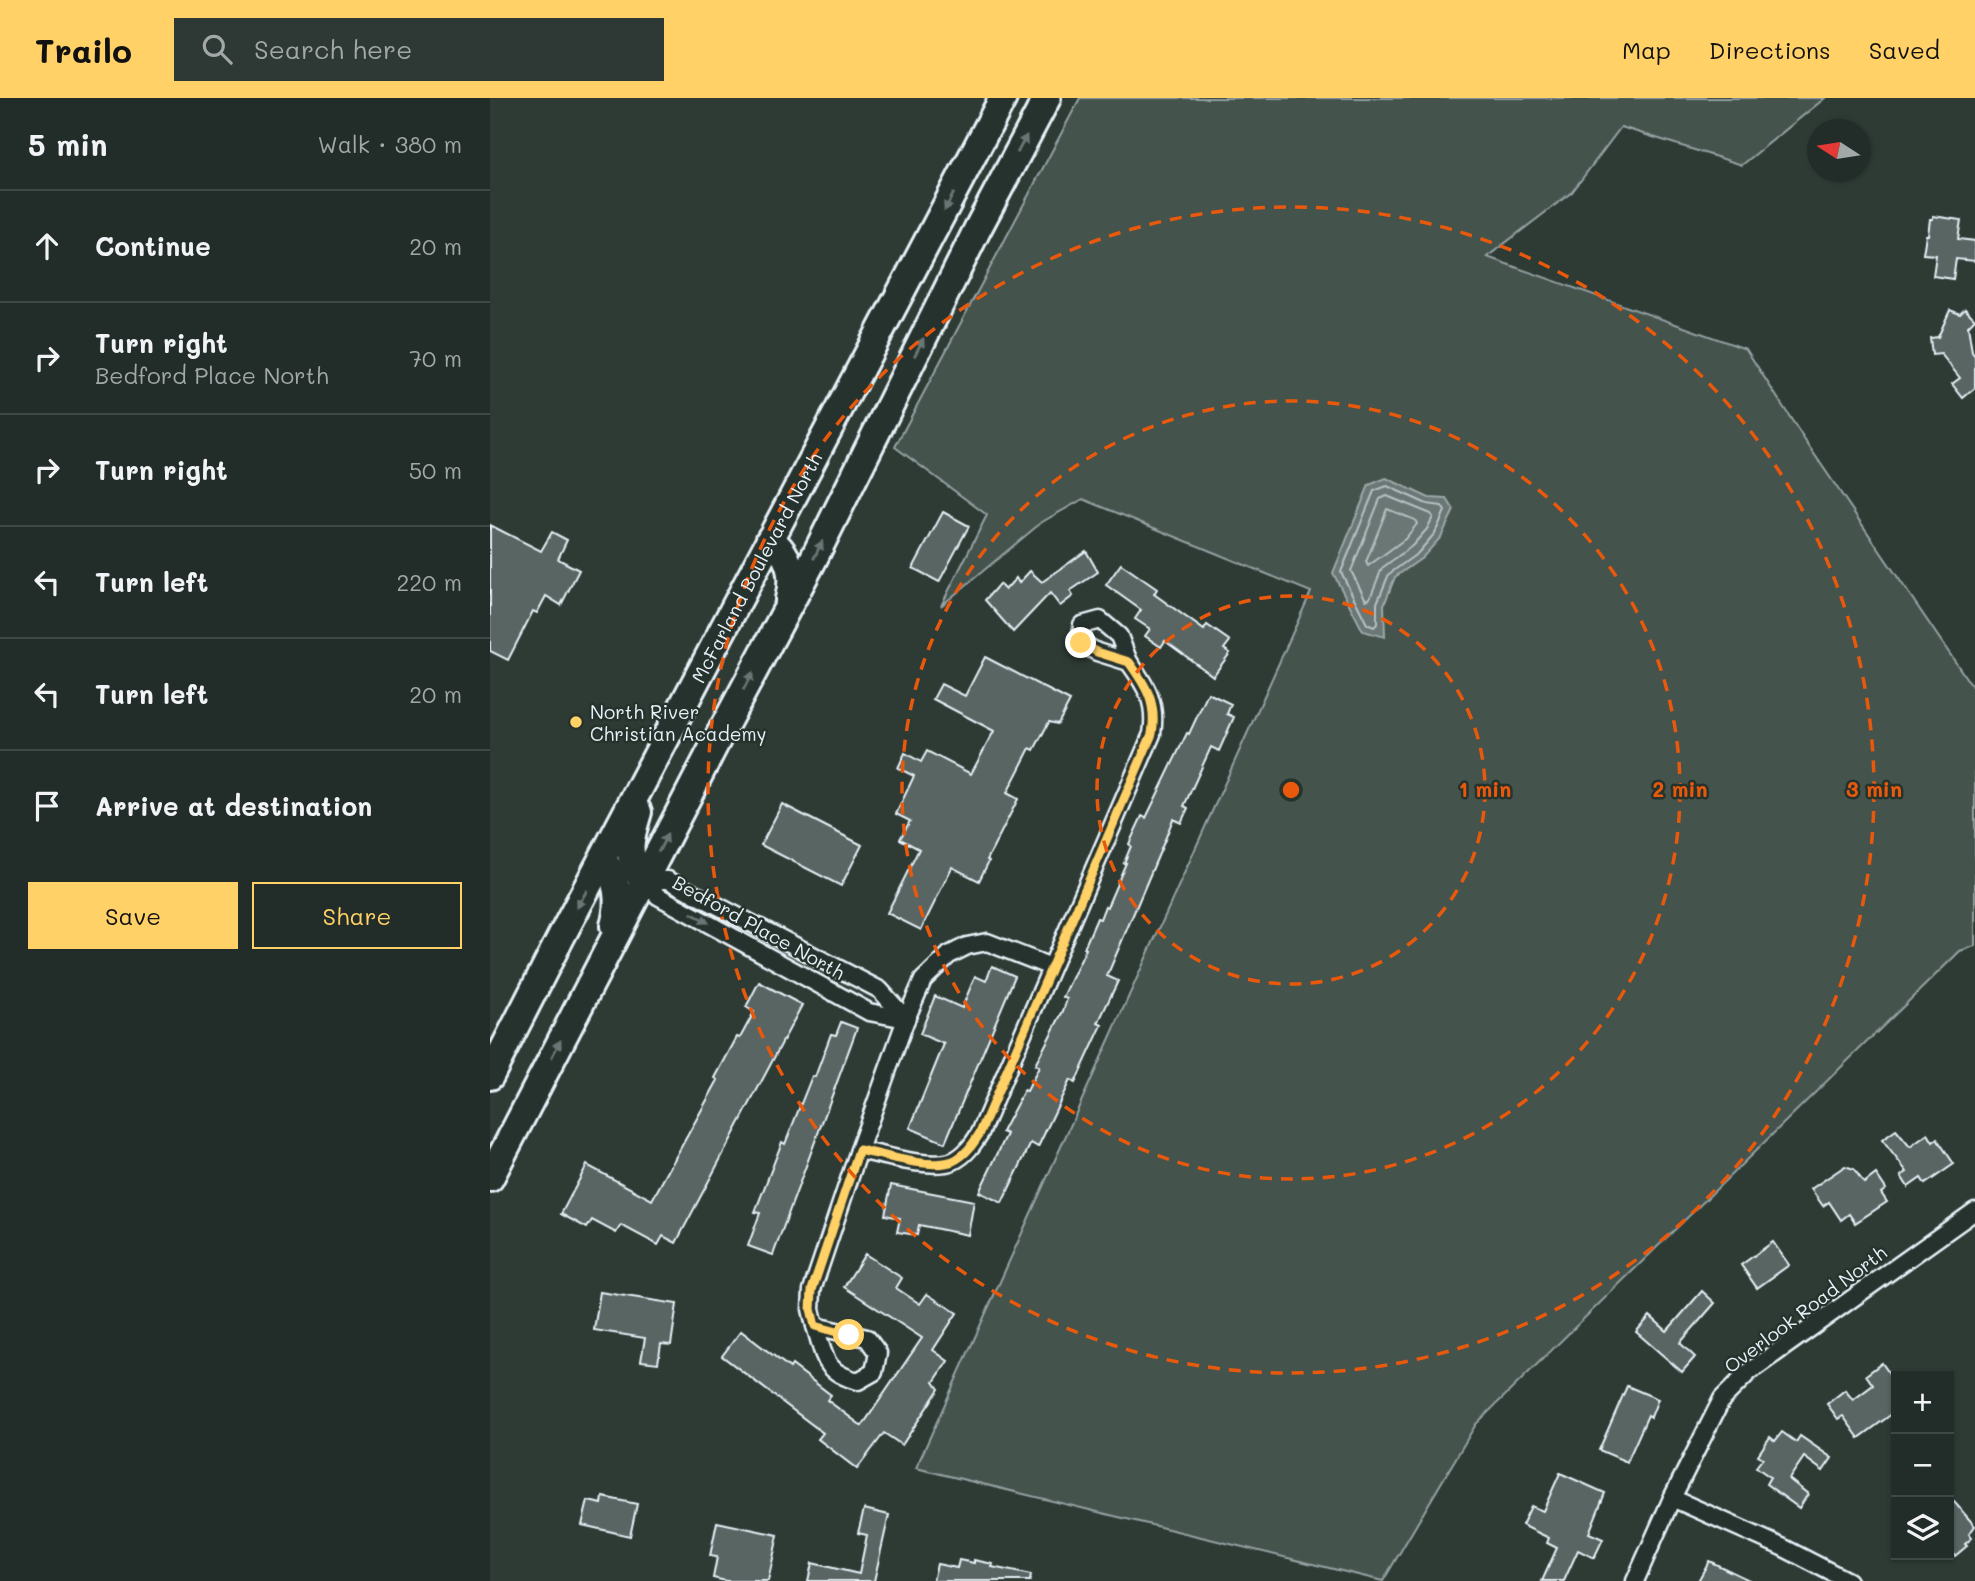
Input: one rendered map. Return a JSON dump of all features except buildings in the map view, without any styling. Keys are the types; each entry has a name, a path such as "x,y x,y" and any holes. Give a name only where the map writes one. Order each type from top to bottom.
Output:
{"highway":[{"name":"McFarland Boulevard North","path":"490,1076 1003,98"},
{"path":"490,1178 786,611 978,228 1047,98"},
{"path":"770,539 782,548 790,566 792,588 786,611"},
{"path":"644,880 632,863 629,843 651,767"},
{"path":"603,860 615,878 619,898 616,920 605,955"}],"street":[{"path":"859,1150 934,1163 952,1161 969,1150 980,1133 1152,734 1155,716 1151,698 1129,662"},
{"name":"Bedford Place North","path":"644,880 658,896 869,1012 906,1019"},
{"name":"Bedford Place North","path":"644,880 668,880 869,984 880,990 906,1019"},
{"path":"815,1326 811,1309 812,1290 859,1150 906,1019 923,980 949,955 967,946 987,942 1051,967"},
{"name":"Overlook Road North","path":"1635,1581 1672,1498 1722,1399 1749,1372 1975,1211"},
{"path":"1672,1498 1770,1541 1848,1581"}],"shaded area":[{"path":"1080,98 1825,98 1742,165 1621,127 1572,192 1487,257 1746,349 1975,691 1975,946 1960,951 1476,1424 1383,1581 916,1468 1311,592 1083,499 1042,522 941,606 987,515 895,447"}],"water":[{"path":"1386,478 1429,498 1447,499 1454,510 1441,537 1422,558 1395,577 1384,605 1385,637 1363,631 1333,573 1369,485"}],"place":[{"name":"North River Christian Academy","path":"576,722"}],"route":[{"path":"849,1335 815,1326 811,1309 812,1290 859,1150 934,1163 952,1161 969,1150 980,1133 1152,734 1155,716 1151,698 1129,662 1097,652 1081,643"}]}
